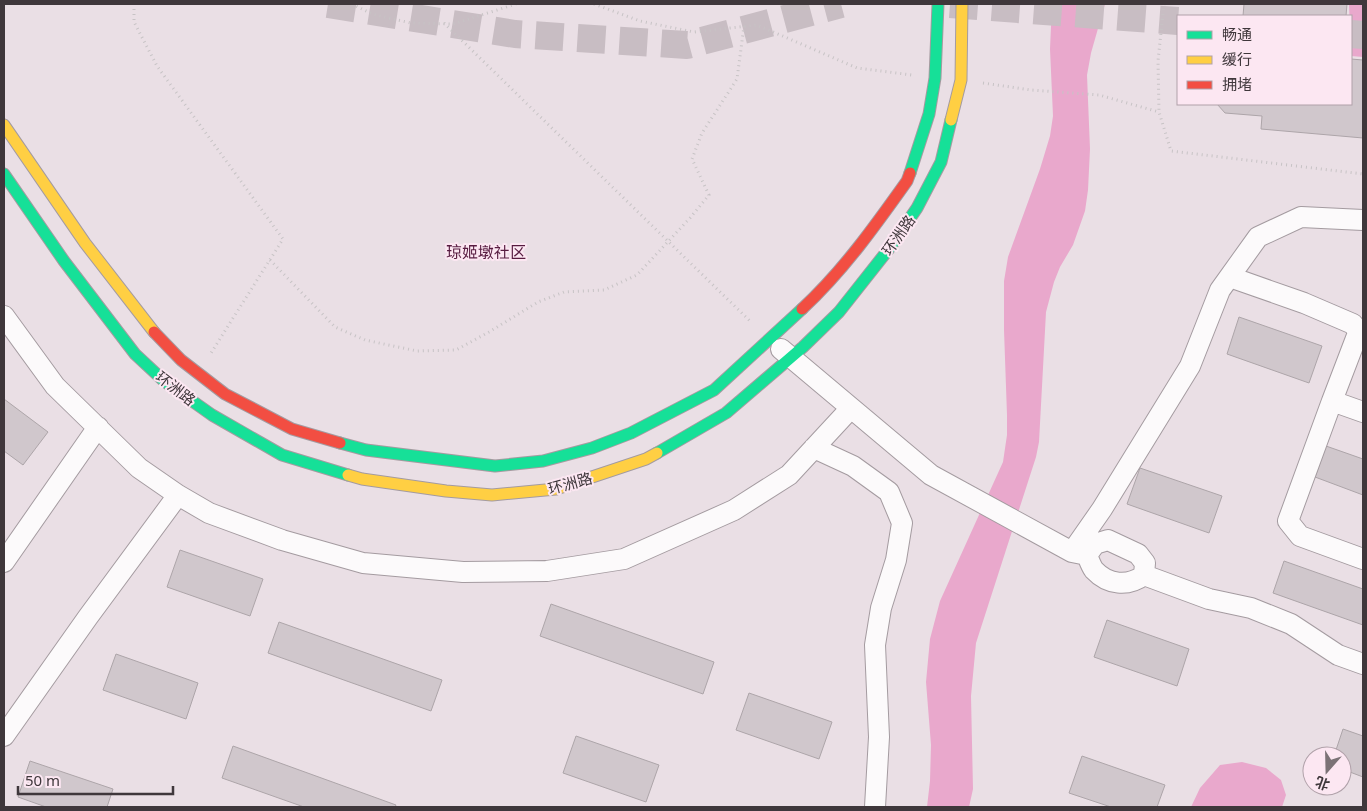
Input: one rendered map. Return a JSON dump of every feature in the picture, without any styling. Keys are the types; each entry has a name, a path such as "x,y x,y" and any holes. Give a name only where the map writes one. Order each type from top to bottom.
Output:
{"street":[{"name":"环洲路","path":"4,126 85,243 158,337 175,354 225,394 292,429 366,450 495,466 543,461 592,448 630,434 714,390 768,338 819,293 867,237 907,180 929,114 934,78 938,4"},
{"name":"环洲路","path":"4,174 64,261 135,354 164,381 212,415 282,454 362,479 446,491 492,495 556,489 646,459 726,413 791,357 839,312 888,250 917,208 941,162 961,80 962,4"},
{"path":"1080,554 1102,509 1190,366 1220,290 1258,237 1301,217 1363,220"},
{"path":"1230,277 1304,303 1353,324 1361,336 1332,400 1288,521 1300,536 1363,559"},
{"path":"4,316 55,386 138,468 208,513 282,540 363,563 463,572 547,570 624,559 734,510 789,475 851,408"},
{"path":"768,338 931,475 1020,524 1080,554 1093,569 1107,580 1128,584 1144,575 1209,599 1252,608 1291,624 1338,655 1363,664"},
{"path":"1332,400 1363,412"},
{"path":"4,562 98,428"},
{"path":"814,448 853,466 889,492 902,523 896,560 881,608 875,645 879,737 875,807"},
{"path":"4,736 88,617 178,495"},
{"path":"1080,554 1095,544 1108,540 1138,554 1145,563 1144,575"}],"path":[{"path":"134,4 134,22 156,66 283,239 199,373"},
{"path":"352,4 372,14 411,23 444,24 454,24 516,4"},
{"path":"594,4 640,21 694,32 757,25 857,68 934,78"},
{"path":"1164,4 1158,61 1159,112 1171,150 1363,174"},
{"path":"444,24 768,338"},
{"path":"270,260 335,327 365,340 417,351 456,350 538,302 564,292 604,290 637,275 709,195 692,159 702,133 738,79 744,26"},
{"path":"961,80 1031,90 1099,95 1159,112"}],"shaded area":[{"path":"1052,4 1105,4 1091,53 1087,75 1090,149 1085,211 1073,245 1060,267 1054,282 1046,312 1039,442 1036,457 976,643 971,696 973,789 969,807 927,807 931,745 926,682 930,639 940,601 1003,462 1007,435 1004,281 1008,257 1050,136 1053,116 1050,49"},
{"path":"1349,4 1363,4 1363,57 1352,56 1352,15 1349,15"},
{"path":"1242,762 1266,768 1281,780 1286,795 1282,807 1191,807 1200,788 1220,765"}],"building":[{"path":"1244,4 1347,4 1346,15 1243,15"},
{"path":"1352,59 1363,60 1363,138 1261,129 1262,116 1225,113 1218,105 1352,105"},
{"path":"1239,317 1322,346 1309,383 1227,354"},
{"path":"4,399 48,432 23,465 4,451"},
{"path":"1326,446 1363,459 1363,495 1315,477"},
{"path":"1140,468 1222,496 1209,533 1127,504"},
{"path":"180,550 263,579 250,616 167,587"},
{"path":"1284,561 1363,589 1363,625 1273,593"},
{"path":"551,604 714,662 703,694 540,636"},
{"path":"1107,620 1189,649 1177,686 1094,657"},
{"path":"279,622 442,680 431,711 268,653"},
{"path":"116,654 198,683 186,719 103,690"},
{"path":"749,693 832,722 819,759 736,730"},
{"path":"1343,729 1363,736 1363,777 1352,773 1352,746 1337,746"},
{"path":"576,736 659,765 646,802 563,773"},
{"path":"233,746 396,805 395,807 304,807 222,778"},
{"path":"1082,756 1165,785 1157,807 1111,807 1069,793"},
{"path":"30,761 113,789 107,807 46,807 18,797"}],"tunnel":[{"path":"328,4 515,34 687,45 841,4"},
{"path":"950,4 1177,21"},
{"path":"1352,34 1363,35"}],"traffic: fast":[{"path":"910,173 929,114 935,78 938,4"},
{"path":"657,453 726,413 803,347 839,312 888,250 917,208 941,162 951,120"},
{"path":"4,174 64,261 135,354 164,381 212,415 282,455 348,475"},
{"path":"340,443 366,450 495,466 543,461 592,448 631,433 714,390 802,309"}],"traffic: slow":[{"path":"951,120 961,80 962,4"},
{"path":"4,125 85,243 154,332"},
{"path":"348,475 362,479 446,491 492,495 556,489 646,459 657,453"}],"traffic: jam":[{"path":"802,309 858,248 907,181 910,173"},
{"path":"154,332 181,360 225,394 292,429 340,443"}],"district":[{"name":"琼姬墩社区","path":"486,252"}]}
